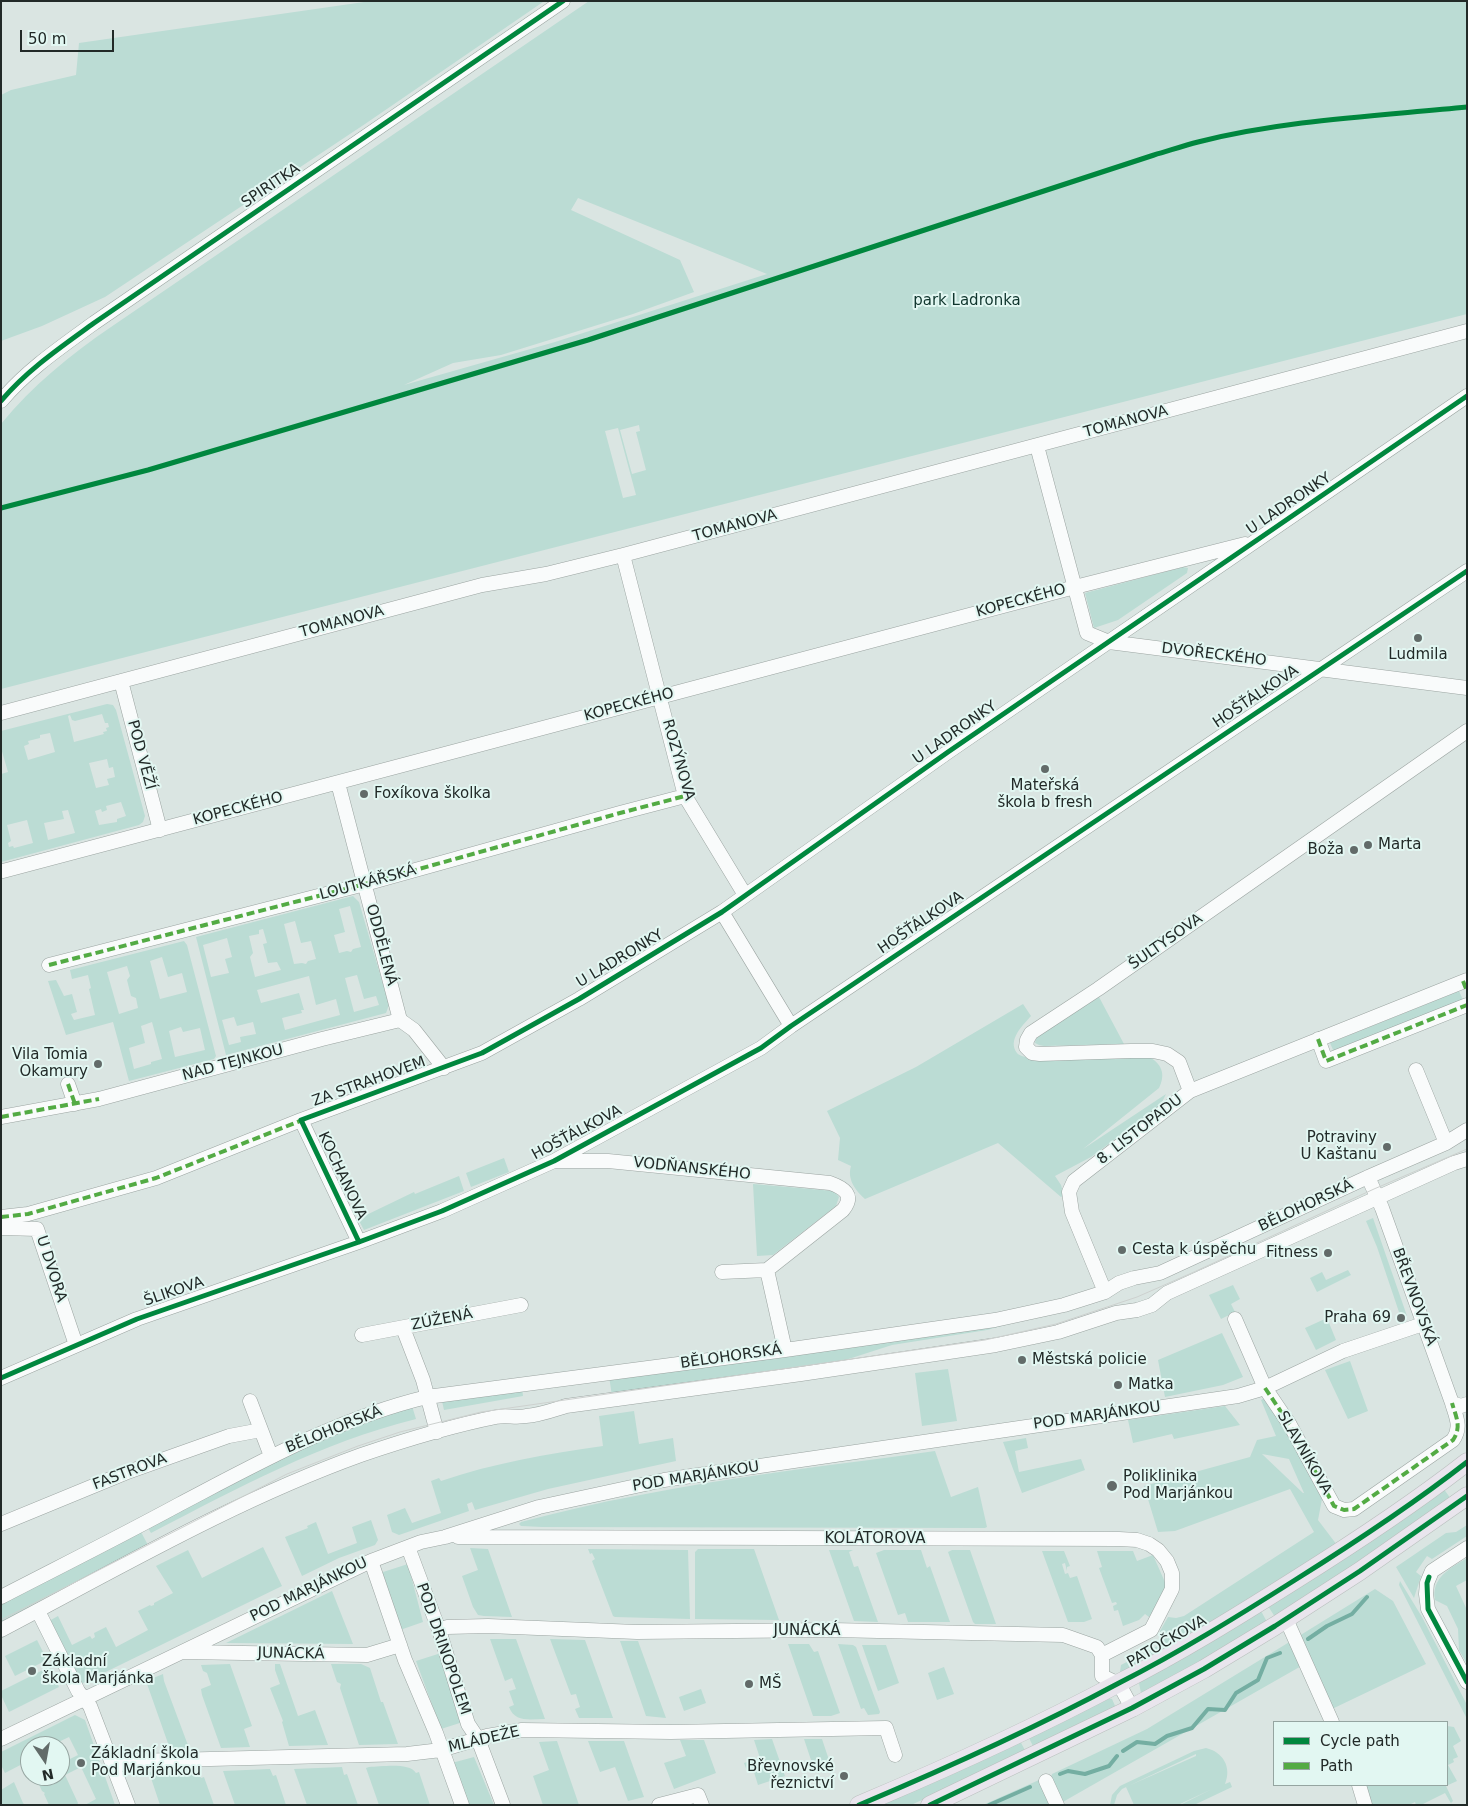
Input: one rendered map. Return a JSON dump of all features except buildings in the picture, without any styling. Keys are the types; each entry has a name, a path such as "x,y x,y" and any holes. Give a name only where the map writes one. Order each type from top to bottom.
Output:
{"main road":[{"name":"PATOČKOVA","path":"859,1805 982,1750 1119,1684 1190,1644 1338,1553 1467,1462"},
{"path":"930,1805 1132,1708 1204,1669 1360,1571 1467,1496"}],"street":[{"name":"SPIRITKA","path":"1,401 15,384 94,323 562,1"},
{"name":"TOMANOVA","path":"1,713 482,585 546,574 623,555 1467,331"},
{"name":"U LADRONKY","path":"444,1068 482,1053 579,999 722,912 948,752 1467,396"},
{"path":"1037,446 1075,587"},
{"name":"KOPECKÉHO","path":"4,871 660,696 1075,587 1256,542"},
{"name":"ROZÝNOVA","path":"623,555 685,796 745,895"},
{"name":"HOŠŤÁLKOVA","path":"359,1242 442,1211 554,1161 761,1048 1319,669 1467,571"},
{"name":"DVOŘECKÉHO","path":"1075,587 1087,633 1110,642 1467,688"},
{"name":"POD VĚŽÍ","path":"121,681 160,830"},
{"name":"ŠULTYSOVA","path":"1190,1091 1179,1062 1167,1054 1153,1051 1132,1051 1040,1054 1032,1053 1026,1047 1027,1040 1031,1034 1467,731"},
{"name":"ODDĚLENÁ","path":"338,783 400,1020"},
{"name":"LOUTKÁŘSKÁ","path":"49,965 365,884 685,796"},
{"path":"722,912 791,1026"},
{"name":"8. LISTOPADU","path":"1106,1292 1072,1212 1069,1201 1071,1186 1190,1091 1318,1039 1466,984"},
{"path":"1318,1039 1326,1060 1467,1005"},
{"path":"400,1020 414,1030 444,1068"},
{"name":"NAD TEJNKOU","path":"1,1117 75,1104 400,1020"},
{"name":"ZA STRAHOVEM","path":"1,1216 28,1214 156,1178 301,1120 444,1068"},
{"path":"1416,1070 1446,1143"},
{"path":"68,1084 75,1104"},
{"name":"KOCHANOVA","path":"301,1120 359,1242"},
{"name":"BĚLOHORSKÁ","path":"1,1597 271,1456 334,1427 381,1410 427,1397 785,1350 995,1320 1046,1309 1106,1292 1123,1282 1160,1273 1446,1143 1467,1130"},
{"name":"BĚLOHORSKÁ","path":"1,1630 232,1510 288,1484 363,1454 437,1432 494,1418 523,1417 566,1406 801,1374 1038,1337 1116,1313 1137,1310 1152,1305 1167,1293 1454,1162 1467,1159"},
{"name":"VODŇANSKÉHO","path":"554,1161 608,1161 830,1183 844,1188 849,1200 843,1210 767,1270"},
{"name":"BŘEVNOVSKÁ","path":"1368,1177 1452,1403"},
{"name":"U DVORA","path":"1,1224 3,1228 37,1229 76,1345"},
{"name":"ŠLIKOVA","path":"1,1378 145,1316 359,1242"},
{"path":"722,1272 767,1270 785,1350"},
{"name":"ZÚŽENÁ","path":"362,1335 521,1305"},
{"name":"SLAVNÍKOVA","path":"1235,1319 1265,1388 1309,1459 1334,1506 1344,1510 1354,1509 1453,1440 1458,1433 1458,1423 1452,1403"},
{"name":"POD MARJÁNKOU","path":"1,1739 370,1561 421,1542 445,1537 539,1507 697,1474 1238,1396 1265,1388 1343,1351 1424,1324"},
{"path":"403,1328 437,1432"},
{"path":"250,1401 271,1456"},
{"path":"1452,1403 1461,1406 1467,1404"},
{"name":"FASTROVA","path":"1,1524 125,1473 229,1436 261,1430"},
{"path":"505,1518 511,1538"},
{"name":"KOLÁTOROVA","path":"445,1537 1137,1540 1149,1544 1158,1550 1167,1561 1172,1573 1172,1589 1150,1630 1102,1655"},
{"name":"POD DRINOPOLEM","path":"408,1547 439,1630 468,1724 478,1739 503,1805"},
{"path":"1467,1548 1432,1571 1426,1583 1428,1610 1467,1682"},
{"path":"370,1561 400,1645 462,1805"},
{"path":"38,1611 78,1691 90,1706 128,1805"},
{"path":"1286,1619 1332,1721"},
{"name":"JUNÁCKÁ","path":"439,1630 447,1627 488,1626 636,1632 832,1630 1063,1636 1097,1647 1102,1655"},
{"name":"JUNÁCKÁ","path":"180,1652 366,1655 400,1645"},
{"path":"1102,1655 1102,1676 1119,1684 1132,1708"},
{"name":"MLÁDEŽE","path":"114,1766 132,1761 408,1754 441,1750 478,1739 522,1730 671,1732 886,1728 895,1755"},
{"path":"1046,1781 1057,1805"},
{"path":"1359,1786 1365,1805"},
{"path":"659,1805 698,1795 702,1805"}],"green space":[{"path":"371,1 543,2 365,124 105,297 42,326 1,341 1,95 11,90 76,75 79,43"},
{"name":"park Ladronka","path":"589,1 1467,1 1467,314 1,689 1,424 26,396 53,371 111,327","holes":["578,198 767,274 555,342 404,385 453,363 501,355 633,314 694,292 680,260 571,210","639,425 640,431 636,432 646,470 632,474 620,430","618,428 636,495 623,498 605,431"]},
{"path":"1183,567 1188,568 1187,573 1118,620 1094,628 1085,593"},
{"path":"107,704 113,705 145,816 143,822 139,825 1,862 1,774 8,772 1,748 1,731","holes":["102,714 105,723 108,723 109,727 106,728 107,731 103,732 104,734 74,742 68,716 70,715 72,720 75,721","50,733 55,752 28,760 24,746 29,744 28,741 40,738 40,735","107,759 109,768 113,767 115,777 107,779 109,785 96,788 89,763","121,802 126,816 117,819 117,822 99,825 95,811 101,809 102,812 107,810 106,806","68,810 75,833 48,840 44,823 64,819 62,811","27,820 33,843 14,848 13,846 9,847 8,843 11,841 7,825"]},
{"path":"353,896 359,902 389,1005 386,1013 226,1055 196,937","holes":["350,906 361,947 353,949 351,952 339,953 334,935 345,932 339,909","295,921 301,943 311,941 316,959 308,961 306,964 294,964 284,924","263,929 267,943 263,944 268,963 277,962 281,970 255,977 250,957 253,953 249,936 259,934 259,930","227,938 232,957 225,959 229,973 211,977 203,945","357,975 364,999 376,996 379,1005 354,1012 345,978","309,976 316,1005 336,999 340,1015 285,1030 282,1018 302,1013 301,1010 304,1010 299,993 261,1003 257,990","234,1017 237,1026 253,1022 256,1034 240,1037 241,1042 229,1045 222,1020"]},
{"path":"184,941 187,945 216,1056 214,1059 129,1081 113,1022 66,1035 48,981 56,980 64,996 72,994 77,1012 71,1014 74,1020 95,1015 88,975 72,979 70,970","holes":["162,957 168,977 182,973 187,992 160,999 150,961","127,966 130,976 127,980 131,996 136,998 138,1008 119,1014 107,972","152,1022 162,1059 134,1069 129,1048 145,1043 141,1026","181,1027 183,1032 200,1028 205,1050 175,1057 169,1031"]},
{"path":"1459,991 1463,1000 1334,1052 1330,1043"},
{"path":"1099,997 1124,1044 1044,1046 1035,1043 1040,1034"},
{"path":"1023,1004 1031,1016 1017,1033 1014,1048 1017,1053 1024,1057 1038,1059 1099,1059 1147,1056 1156,1062 1161,1069 1162,1078 1159,1088 1083,1149 1166,1094 1160,1106 1091,1157 1055,1176 1061,1185 1064,1195 1061,1197 998,1143 865,1199 851,1180 851,1166 838,1160 840,1138 827,1111 916,1067"},
{"path":"504,1158 509,1172 471,1187 466,1173"},
{"path":"459,1176 464,1191 364,1230 358,1219 414,1192 415,1194"},
{"path":"753,1184 834,1191 839,1197 836,1206 773,1255 757,1256"},
{"path":"1373,1218 1407,1316 1401,1318 1377,1247 1366,1221"},
{"path":"1348,1270 1351,1275 1317,1292 1310,1278 1322,1272 1326,1280"},
{"path":"1233,1285 1240,1299 1231,1304 1235,1312 1221,1319 1209,1295"},
{"path":"1327,1318 1336,1340 1316,1350 1305,1328"},
{"path":"1016,1322 987,1330 892,1345 833,1364 612,1396 609,1376"},
{"path":"1222,1333 1243,1377 1223,1385 1165,1397 1158,1360"},
{"path":"1350,1361 1368,1411 1348,1419 1325,1370"},
{"path":"948,1369 957,1421 922,1426 915,1373"},
{"path":"522,1388 523,1396 444,1410 442,1401"},
{"path":"1270,1395 1320,1493 1322,1499 1318,1520 1337,1545 1250,1599 1120,1672 1121,1665 1163,1643 1160,1631 1168,1617 1184,1616 1314,1532 1290,1489 1175,1531 1158,1532 1144,1486 1250,1457 1257,1440 1276,1436 1261,1400","holes":["1262,1454 1289,1459 1304,1493"]},
{"path":"412,1406 416,1419 381,1429 313,1454 248,1483 151,1533 148,1528 329,1434"},
{"path":"1225,1406 1240,1425 1174,1439 1172,1434 1133,1443 1128,1420"},
{"path":"634,1411 639,1444 673,1438 676,1461 548,1489 475,1510 472,1502 467,1504 469,1511 399,1535 392,1532 387,1515 405,1508 412,1523 441,1513 431,1481 439,1478 441,1481 521,1460 603,1446 599,1416"},
{"path":"1026,1438 1028,1448 1015,1451 1019,1472 1081,1459 1085,1470 1022,1493 1003,1442"},
{"path":"935,1451 951,1497 978,1487 987,1527 542,1527 521,1526 519,1524 578,1508 672,1489"},
{"path":"1443,1488 1451,1499 1349,1571 1275,1617 1268,1606"},
{"path":"371,1520 378,1540 375,1545 339,1558 302,1576 285,1537 308,1528 307,1526 316,1522 328,1554 357,1543 352,1527"},
{"path":"1467,1525 1467,1536 1432,1559 1427,1556 1416,1572 1421,1576 1414,1598 1396,1567 1446,1533 1456,1532"},
{"path":"141,1532 149,1547 1,1623 1,1604"},
{"path":"263,1547 282,1586 81,1684 49,1621 58,1616 72,1645 90,1636 92,1639 95,1637 94,1633 106,1627 116,1647 148,1630 138,1611 154,1605 154,1603 173,1593 156,1566 188,1550 202,1578"},
{"path":"470,1548 488,1549 512,1617 478,1615 473,1607 462,1576 478,1570"},
{"path":"588,1549 688,1550 690,1619 613,1616 592,1561 595,1559"},
{"path":"698,1549 754,1549 779,1620 695,1619 695,1552"},
{"path":"829,1550 853,1550 849,1552 854,1567 858,1566 878,1622 854,1621"},
{"path":"884,1550 921,1550 927,1568 930,1566 950,1622 908,1622 905,1613 898,1615 876,1553"},
{"path":"952,1550 970,1550 996,1624 975,1624 973,1622 948,1552"},
{"path":"1042,1551 1064,1551 1070,1566 1067,1567 1067,1571 1065,1563 1062,1564 1065,1574 1068,1573 1070,1578 1077,1576 1092,1619 1084,1622 1068,1622"},
{"path":"1097,1551 1133,1551 1137,1561 1153,1555 1168,1589 1149,1617 1145,1614 1139,1620 1123,1626 1118,1610 1114,1611 1113,1606 1117,1604 1116,1602 1112,1603 1099,1568 1102,1567"},
{"path":"1467,1558 1467,1580 1456,1586 1467,1610 1467,1664 1459,1650 1458,1629 1447,1606 1435,1600 1435,1592 1436,1586 1443,1575"},
{"path":"408,1564 423,1622 400,1630 380,1573"},
{"path":"1400,1581 1422,1617 1467,1705 1467,1719 1399,1585"},
{"path":"1375,1589 1393,1601 1426,1664 1332,1709 1299,1636"},
{"path":"332,1591 353,1644 226,1643"},
{"path":"1261,1611 1267,1622 1147,1693 1141,1693 1139,1683 1143,1677"},
{"path":"490,1639 516,1639 545,1719 519,1718 512,1712 509,1707 514,1705 509,1691 516,1689 512,1678 505,1681"},
{"path":"550,1639 585,1640 613,1718 579,1718 575,1709 580,1707 576,1694 571,1695"},
{"path":"37,1640 47,1660 15,1676 5,1656"},
{"path":"620,1641 638,1641 666,1718 646,1716"},
{"path":"1291,1641 1303,1665 1061,1803 1051,1779 1052,1774 1147,1729"},
{"path":"788,1644 809,1644 814,1652 818,1651 840,1713 831,1716 813,1716"},
{"path":"838,1644 856,1647 880,1712 879,1714 868,1715 864,1708 861,1709"},
{"path":"862,1645 886,1645 899,1683 878,1691"},
{"path":"441,1653 466,1721 441,1729 416,1661"},
{"path":"230,1664 252,1726 244,1729 250,1747 221,1748 202,1695 201,1689 211,1685 207,1673 203,1671 201,1665"},
{"path":"275,1664 280,1664 298,1716 315,1710 328,1745 289,1746 283,1721 270,1688 280,1684"},
{"path":"331,1664 361,1664 370,1668 398,1744 359,1745 340,1688 341,1684 337,1682"},
{"path":"49,1667 59,1687 9,1712 1,1691"},
{"path":"944,1667 954,1694 937,1700 928,1673"},
{"path":"163,1674 189,1748 170,1749 146,1681"},
{"path":"701,1689 706,1703 684,1711 679,1697"},
{"path":"1107,1698 1112,1699 1116,1708 1034,1748 1028,1736"},
{"path":"75,1715 85,1720 115,1805 85,1805 96,1799 81,1767 70,1772 70,1759 78,1755 70,1736 33,1736"},
{"path":"1448,1726 1454,1727 1461,1741 1453,1746 1458,1757 1453,1759 1454,1762 1448,1765"},
{"path":"772,1739 785,1776 758,1785 753,1769 747,1771 744,1763 760,1758 754,1740"},
{"path":"804,1739 822,1739 829,1760 813,1766"},
{"path":"680,1740 704,1740 716,1773 674,1789 664,1763 686,1756"},
{"path":"557,1741 579,1805 543,1805 533,1776 549,1770 539,1742"},
{"path":"588,1741 624,1741 644,1797 628,1801 615,1767 600,1772"},
{"path":"1020,1741 1026,1752 911,1805 881,1805"},
{"path":"20,1742 20,1765 5,1773 1,1765 1,1752"},
{"path":"1206,1748 1217,1753 1224,1761 1227,1766 1225,1784 1230,1782 1232,1787 1194,1805 1180,1805 1212,1789 1178,1805 1134,1805 1126,1787 1117,1795 1114,1805 1110,1805 1112,1795 1120,1786 1194,1751","holes":["1196,1754 1196,1756 1130,1785"]},
{"path":"474,1757 494,1805 466,1805 448,1764"},
{"path":"1448,1765 1457,1781 1448,1785"},
{"path":"401,1766 407,1767 416,1773 419,1772 430,1805 379,1805 366,1768"},
{"path":"342,1767 344,1775 347,1774 358,1805 307,1805 294,1769"},
{"path":"270,1769 273,1776 276,1775 286,1805 235,1805 223,1771"},
{"path":"149,1772 199,1774 201,1778 204,1777 214,1805 160,1805"},
{"path":"1039,1780 1051,1805 983,1805"},
{"path":"14,1782 25,1805 1,1805 1,1790"},
{"path":"40,1786 70,1786 78,1803 77,1805 49,1805 45,1793"},
{"path":"1366,1786 1446,1786 1453,1801 1452,1805 1445,1793 1421,1805 1416,1805 1415,1802 1409,1805 1372,1805"}],"waterway":[{"path":"1308,1639 1327,1626 1352,1614 1367,1597"},
{"path":"1123,1751 1137,1742 1155,1744 1167,1736 1192,1728 1208,1709 1225,1710 1236,1693 1258,1680 1267,1658 1280,1653"},
{"path":"1060,1774 1068,1771 1085,1774 1109,1766 1117,1756"},
{"path":"989,1805 1030,1787"}],"tram line":[{"path":"1,1620 287,1474 358,1446 400,1432 481,1412 985,1340 1056,1324 1137,1297 1374,1189 1467,1149"}],"marked path":[{"path":"49,965 365,884 685,796"},
{"path":"1463,981 1467,991"},
{"path":"1318,1039 1326,1061 1467,1005"},
{"path":"68,1084 75,1104"},
{"path":"1,1117 99,1099"},
{"path":"1,1217 28,1214 156,1178 305,1119"},
{"path":"1265,1388 1290,1425 1334,1506 1344,1510 1354,1509 1453,1440 1458,1426 1452,1403"}],"cycle path":[{"path":"1,401 33,369 94,323 563,1"},
{"path":"1,508 148,470 588,340 1198,142 1298,124 1467,107"},
{"path":"359,1242 301,1120 482,1053 579,999 722,912 948,752 1467,396"},
{"path":"1,1378 137,1319 359,1242 442,1211 554,1161 761,1048 1467,571"},
{"path":"859,1805 1023,1732 1164,1659 1339,1552 1467,1462"},
{"path":"930,1805 1132,1708 1204,1669 1360,1571 1467,1496"},
{"path":"1429,1577 1427,1583 1428,1609 1467,1682"}],"place":[{"name":"Ludmila","path":"1418,638"},
{"name":"Mateřská škola b fresh","path":"1045,769"},
{"name":"Foxíkova školka","path":"364,794"},
{"name":"Marta","path":"1368,845"},
{"name":"Boža","path":"1354,850"},
{"name":"Vila Tomia Okamury","path":"98,1064"},
{"name":"Potraviny U Kaštanu","path":"1387,1147"},
{"name":"Cesta k úspěchu","path":"1122,1250"},
{"name":"Fitness","path":"1328,1253"},
{"name":"Praha 69","path":"1401,1318"},
{"name":"Městská policie","path":"1022,1360"},
{"name":"Matka","path":"1118,1385"},
{"name":"Poliklinika Pod Marjánkou","path":"1112,1486"},
{"name":"Základní škola Marjánka","path":"32,1671"},
{"name":"MŠ","path":"749,1684"},
{"name":"Základní škola Pod Marjánkou","path":"81,1763"},
{"name":"Břevnovské řeznictví","path":"844,1776"}]}
